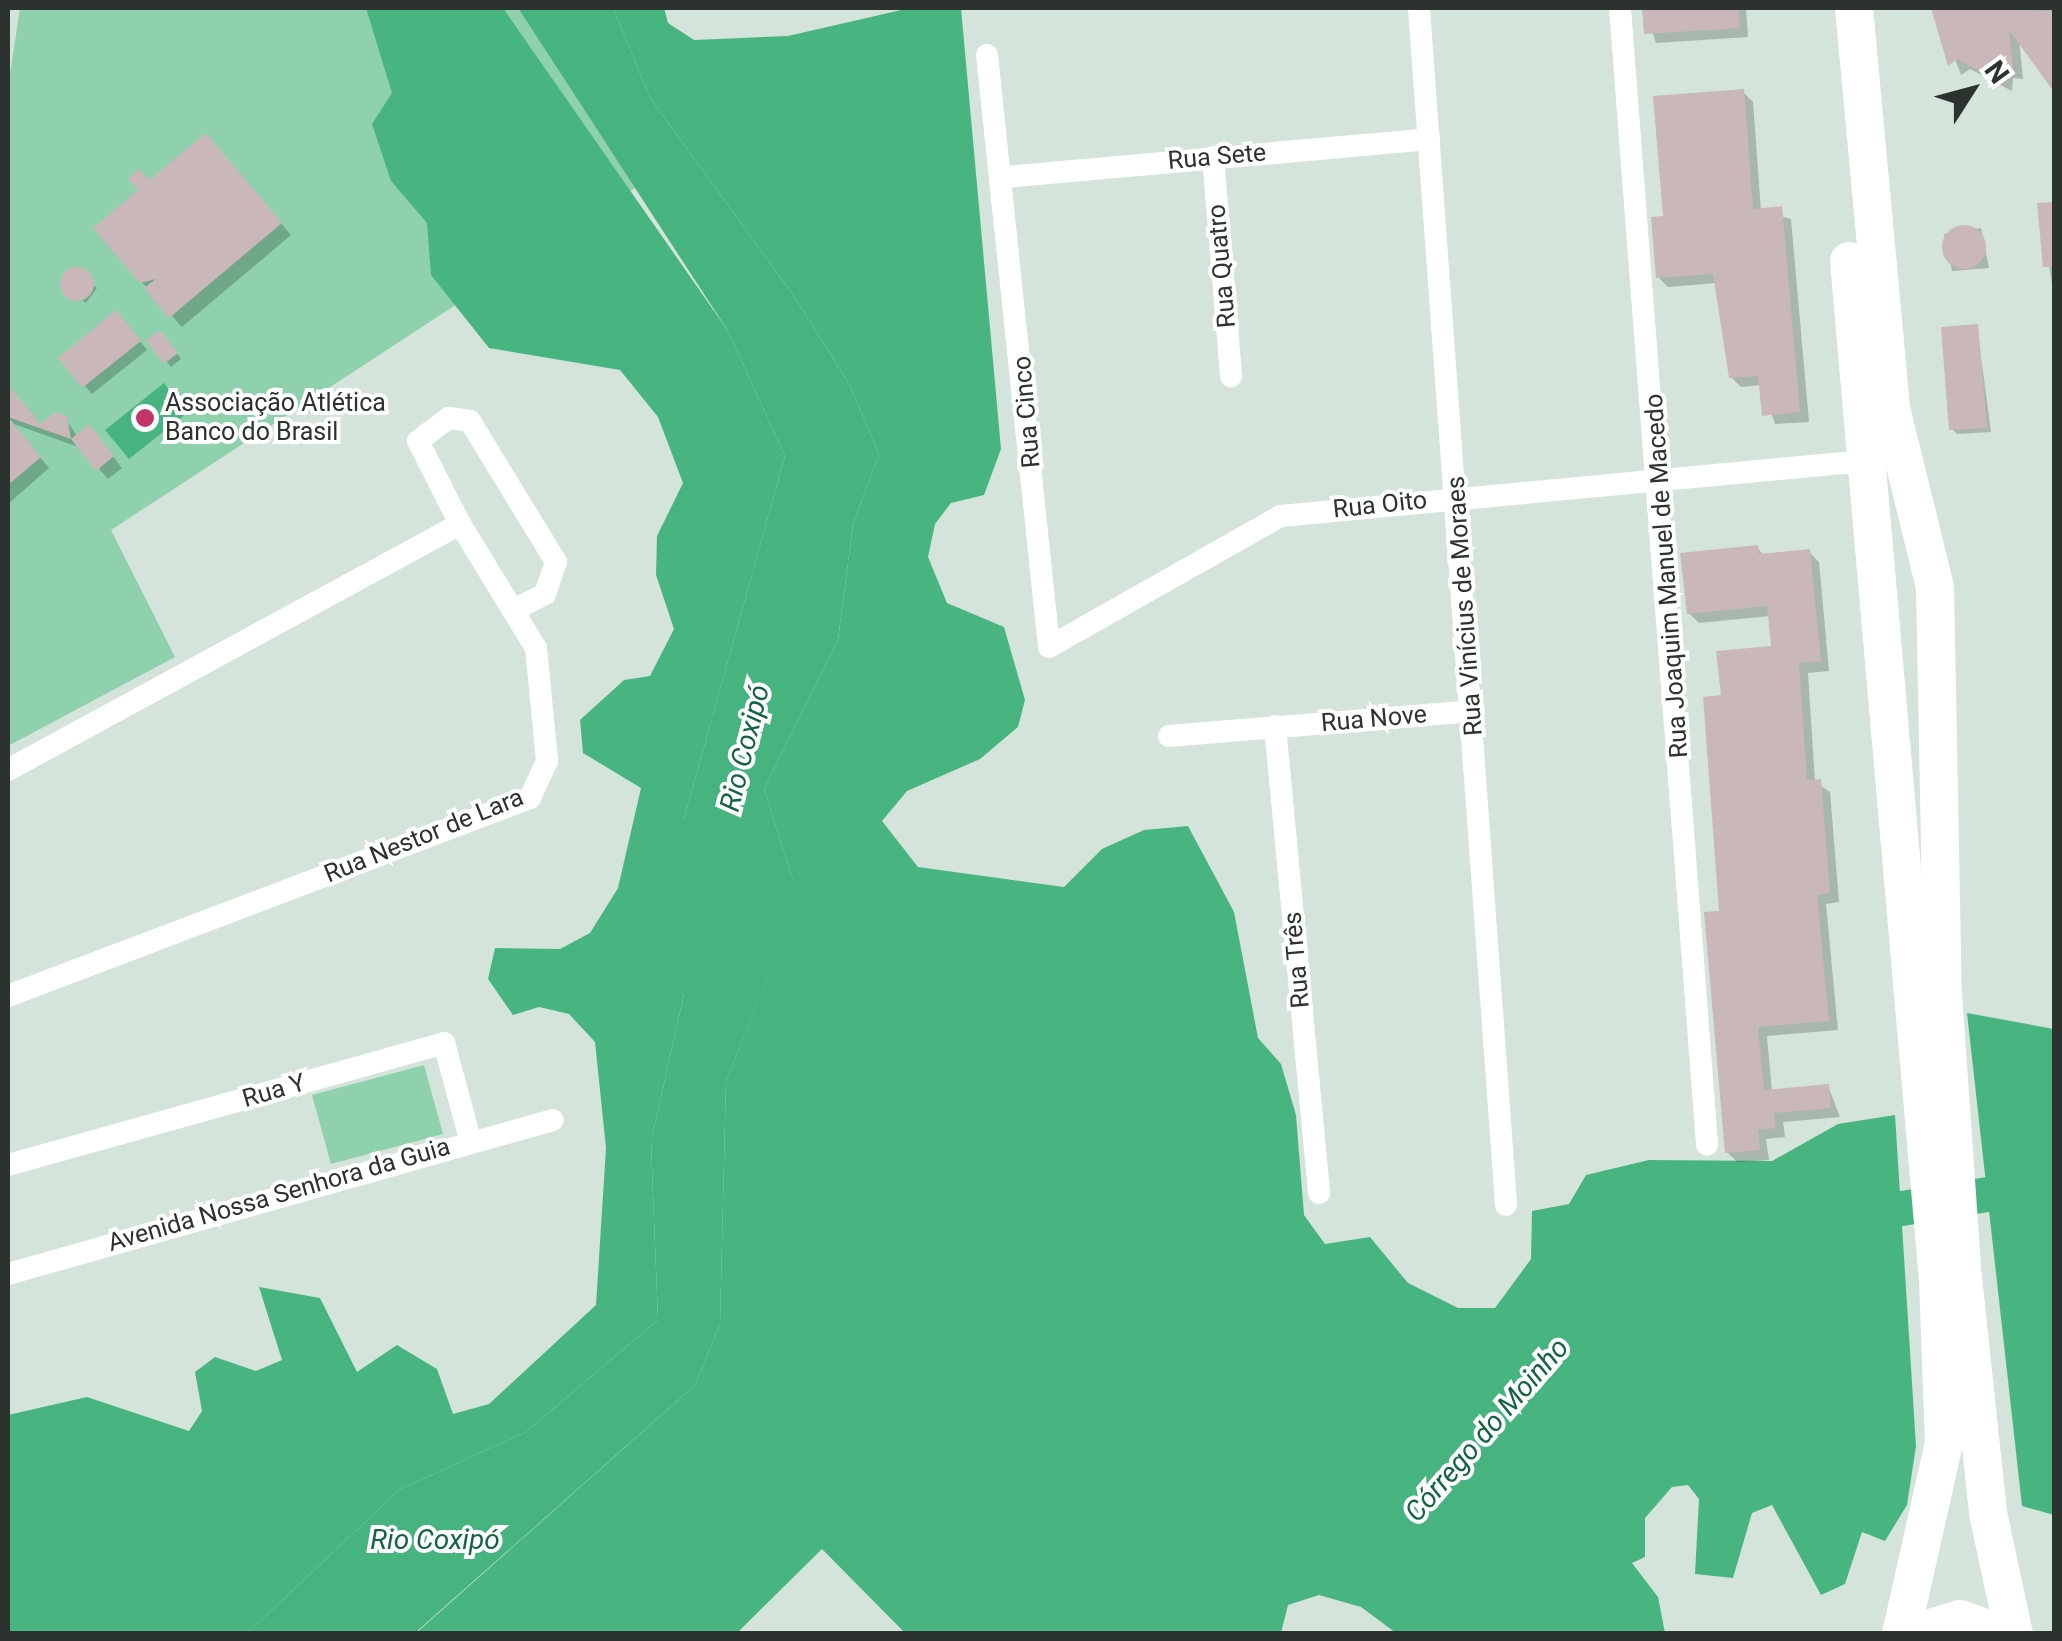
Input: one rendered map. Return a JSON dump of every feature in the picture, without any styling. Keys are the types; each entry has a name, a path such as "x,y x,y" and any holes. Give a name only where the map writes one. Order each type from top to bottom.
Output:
{"main road":[{"path":"1830,8 1864,461 1937,1100 1950,1279 1988,1513 2014,1634"},
{"path":"1854,8 1891,408 1935,588 1937,1100"},
{"path":"1900,1634 1944,1443 1950,1279"},
{"path":"1912,1634 1960,1619 2002,1634"}],"street":[{"name":"Rua Vinícius de Moraes","path":"1419,8 1474,711 1506,1205"},
{"name":"Rua Joaquim Manuel de Macedo","path":"1620,8 1660,476 1707,1145"},
{"name":"Rua Cinco","path":"987,54 1005,177 1049,648"},
{"name":"Rua Sete","path":"1005,177 1429,139"},
{"name":"Rua Quatro","path":"1213,157 1231,376"},
{"name":"Rua Nestor de Lara","path":"8,996 530,798 547,760 536,648 460,524 418,442 449,418 470,421 556,562 545,594 513,610"},
{"name":"Rua Oito","path":"1049,648 1281,516 1660,476 1864,461"},
{"path":"8,770 460,524"},
{"name":"Rua Nove","path":"1168,736 1474,711"},
{"name":"Rua Três","path":"1275,726 1319,1193"},
{"name":"Rua Y","path":"8,1165 444,1043 470,1139"},
{"name":"Avenida Nossa Senhora da Guia","path":"8,1274 470,1139 552,1120"}],"shaded area":[{"name":"Associação Atlética Banco do Brasil","path":"20,8 518,8 635,188 111,530 175,657 8,746 8,87"},
{"path":"366,8 503,8 728,331 785,456 684,819 684,994 651,1142 658,1320 526,1432 399,1490 248,1633 8,1633 8,1415 87,1397 189,1431 202,1411 195,1372 215,1357 256,1371 282,1360 259,1287 320,1298 357,1372 397,1345 437,1369 453,1414 489,1404 596,1305 606,1148 595,1042 569,1014 539,1007 513,1015 488,979 495,948 560,949 590,933 618,888 641,788 583,753 580,720 624,680 650,676 674,629 656,575 657,536 683,483 658,417 620,370 489,348 431,275 427,223 391,181 372,124 392,93"},
{"path":"613,8 664,8 668,23 694,40 788,36 910,8 961,8 1001,449 984,495 951,503 935,524 928,557 947,603 1004,627 1025,700 1018,727 980,759 907,791 882,821 918,867 1064,887 1102,849 1144,830 1188,826 1234,912 1258,1038 1281,1064 1296,1115 1304,1215 1325,1244 1370,1237 1408,1283 1458,1308 1495,1308 1531,1259 1532,1211 1569,1204 1586,1175 1649,1160 1772,1161 1838,1124 1895,1115 1916,1446 1907,1505 1885,1541 1862,1532 1845,1584 1821,1595 1772,1505 1752,1513 1733,1578 1695,1574 1699,1499 1688,1485 1672,1487 1645,1518 1645,1557 1632,1563 1658,1597 1665,1633 1396,1633 1361,1607 1319,1595 1288,1605 1281,1633 905,1633 822,1549 737,1633 415,1634 695,1385 720,1324 726,1081 784,935 793,881 764,789 838,640 853,524 879,454 849,384 793,295 650,98"},
{"path":"1967,1013 2054,1029 2054,1515 2022,1506"},
{"path":"424,1065 443,1134 331,1164 312,1095"}],"water":[{"name":"Rio Coxipó","path":"518,8 613,8 650,98 793,295 849,384 879,454 853,524 838,640 764,789 793,881 832,924 784,936 726,1081 720,1324 695,1385 415,1633 248,1633 399,1490 526,1432 658,1320 651,1142 684,994 684,819 785,456 728,331"},
{"path":"164,383 187,413 129,459 105,430"}],"building":[{"path":"1642,8 1738,8 1740,28 1644,34"},
{"path":"1931,8 2054,11 2054,92 2009,30 2013,70 2003,69 2002,83 1957,59 1948,66"},
{"path":"1744,89 1753,209 1782,206 1800,412 1762,416 1758,376 1729,378 1713,274 1656,278 1651,217 1663,216 1653,96"},
{"path":"206,133 282,223 169,318 144,288 156,279 140,283 93,228 138,190 128,179 139,169 149,180"},
{"path":"2054,202 2054,267 2043,267 2037,203"},
{"path":"1964,225 1980,231 1986,247 1980,263 1964,269 1948,263 1942,247 1948,231"},
{"path":"77,267 89,272 94,284 89,296 77,301 65,296 60,284 65,272"},
{"path":"116,310 141,341 82,388 58,358"},
{"path":"1978,324 1987,428 1949,430 1941,327"},
{"path":"160,330 178,353 164,364 146,341"},
{"path":"8,385 41,424 55,412 67,416 71,439 8,417"},
{"path":"8,417 41,457 8,485"},
{"path":"89,424 114,456 96,471 71,439"},
{"path":"1758,545 1759,554 1810,549 1821,661 1799,663 1807,780 1821,779 1830,893 1817,895 1829,1021 1758,1027 1764,1090 1829,1084 1831,1108 1774,1113 1776,1128 1758,1130 1760,1150 1725,1153 1704,912 1719,911 1703,697 1721,695 1716,651 1771,646 1767,606 1687,614 1680,553"}],"waterway":[{"name":"Córrego do Moinho","path":"788,911 860,925 897,962 1077,954 1130,981 1148,1004 1149,1049 1135,1074 1075,1122 1071,1145 1078,1339 1090,1371 1105,1391 1160,1421 1244,1286 1287,1288 1308,1306 1317,1333 1324,1415 1348,1500 1385,1538 1416,1517 1562,1339 1655,1281 1816,1222 2054,1183"}],"place":[{"name":"Associação Atlética Banco do Brasil","path":"145,418"}]}
